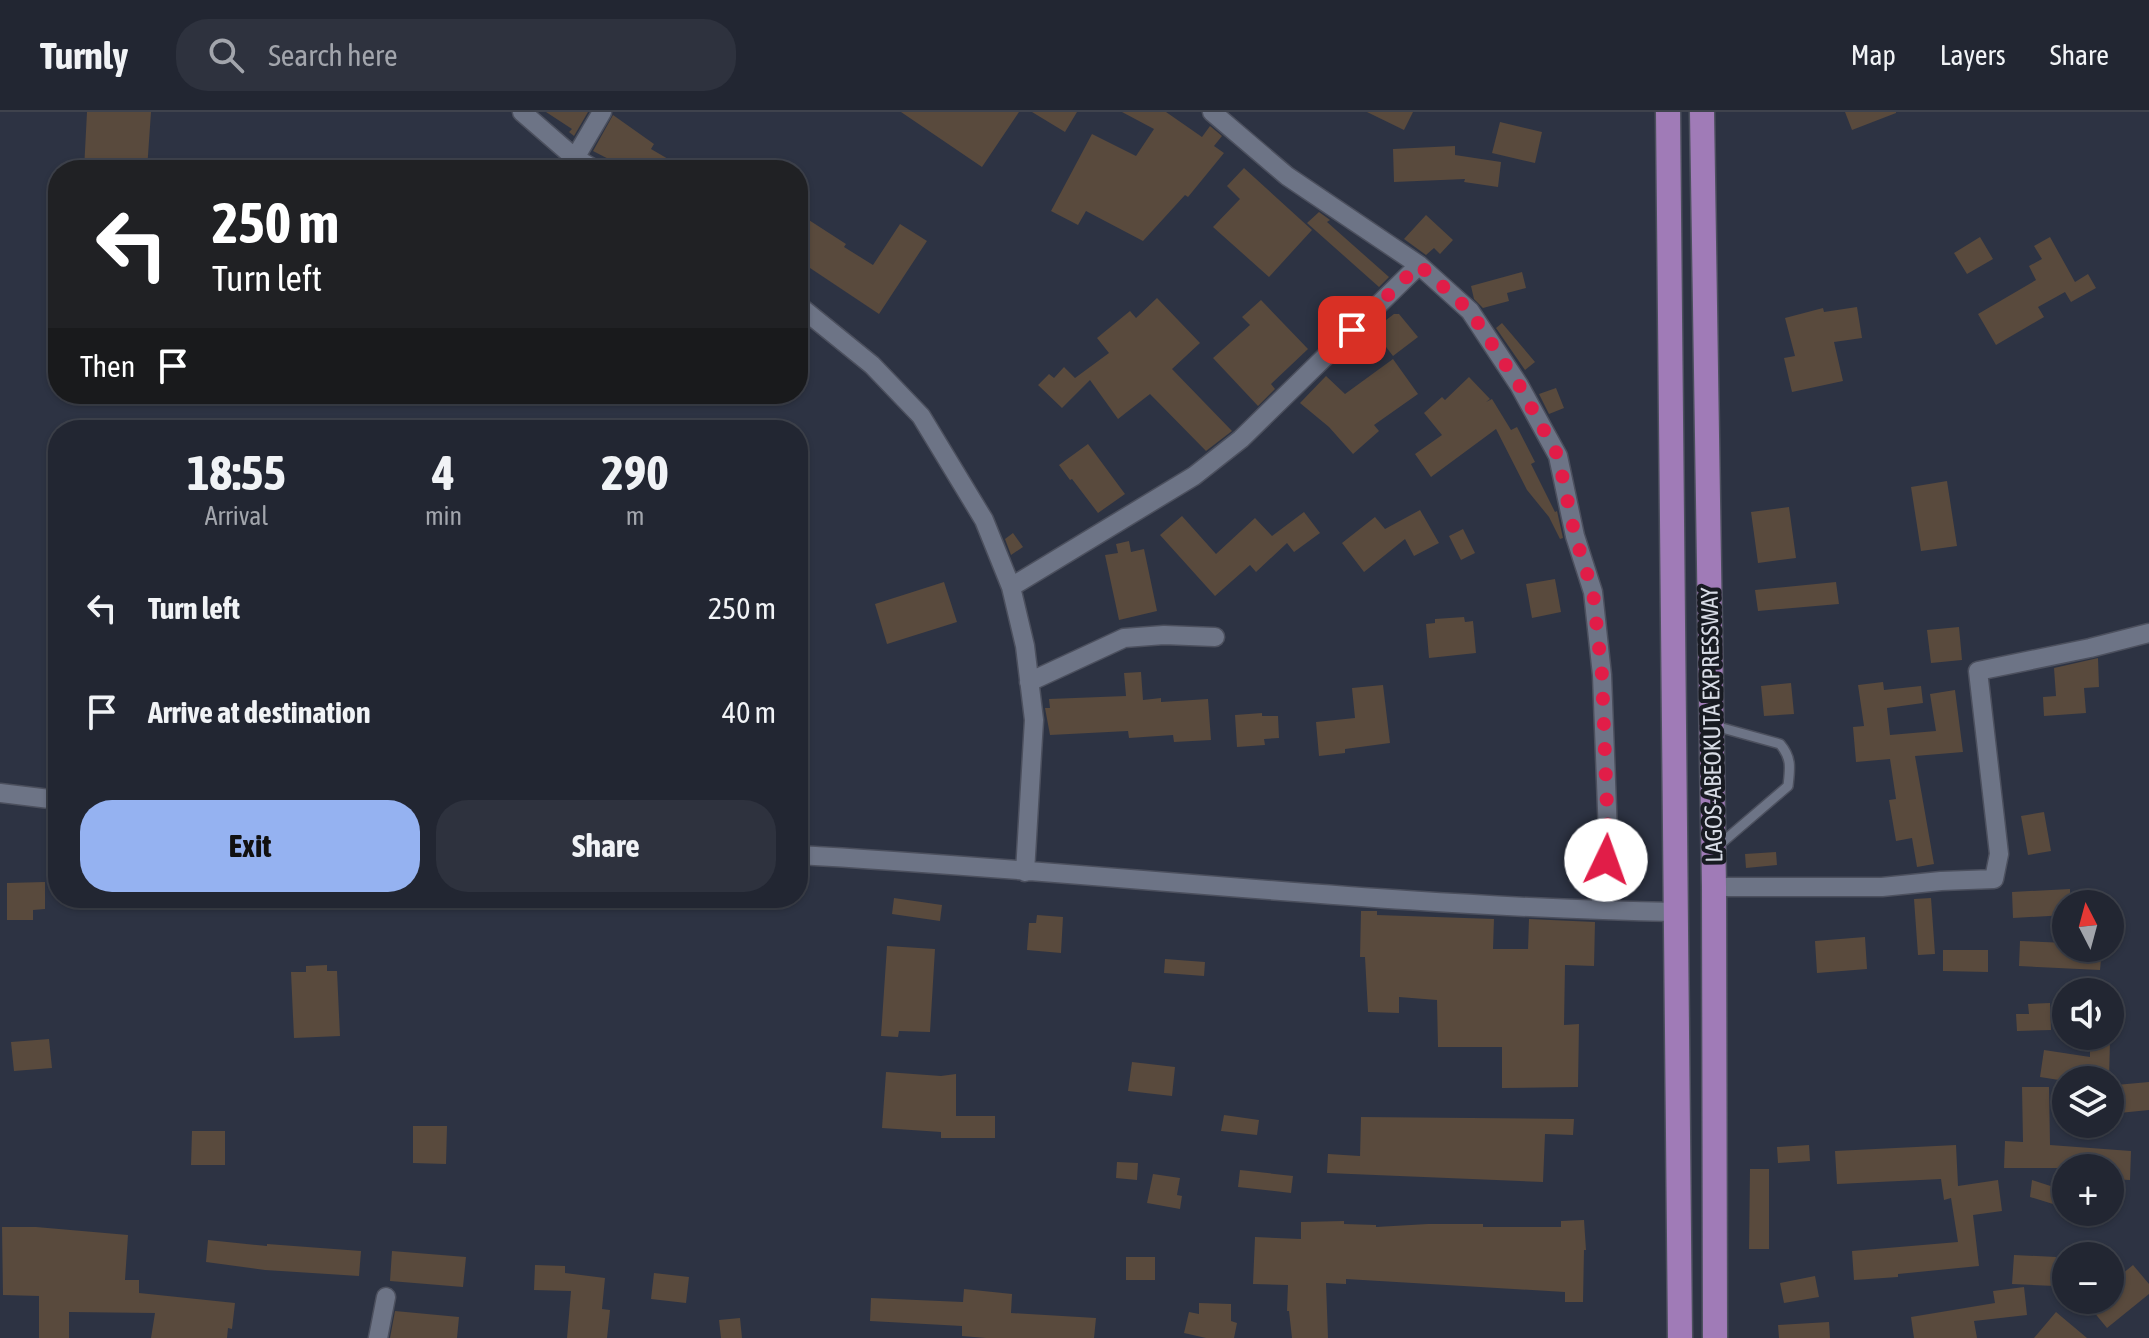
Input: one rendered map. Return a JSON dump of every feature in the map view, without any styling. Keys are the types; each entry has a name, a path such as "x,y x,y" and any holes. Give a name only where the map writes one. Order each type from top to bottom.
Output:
{"highway":[{"name":"LAGOS-ABEOKUTA EXPRESSWAY","path":"1668,112 1680,1338"},
{"name":"LAGOS-ABEOKUTA EXPRESSWAY","path":"1702,112 1714,850 1715,1338"}],"street":[{"path":"522,112 578,160"},
{"path":"575,158 602,112"},
{"path":"1212,112 1287,176 1419,265 1470,311 1519,385 1558,456 1575,536 1593,592 1602,675 1608,835 1600,910"},
{"path":"1011,587 1194,476 1241,439 1419,265"},
{"path":"808,313 872,365 921,416 984,520 1011,587 1025,646 1034,720 1025,872"},
{"path":"1714,887 1882,887 1994,879 1999,854 1978,671 2149,633"},
{"path":"1029,682 1124,638 1164,635 1215,637"},
{"path":"0,793 48,799"},
{"path":"808,856 1160,883 1677,912"},
{"path":"378,1338 386,1297"}],"lane":[{"path":"1712,726 1780,744 1791,764 1788,786 1714,850"}],"building":[{"path":"87,112 151,112 148,160 85,160"},
{"path":"546,112 588,112 574,136 569,132 572,129"},
{"path":"901,112 1019,112 982,167"},
{"path":"1032,112 1077,112 1065,132"},
{"path":"1122,112 1166,112 1202,137 1210,126 1222,136 1214,146 1224,153 1188,197 1185,195 1143,241 1086,211 1078,225 1051,211 1092,134 1136,156 1154,129"},
{"path":"1367,112 1413,112 1404,130"},
{"path":"1845,112 1896,112 1896,113 1852,130"},
{"path":"613,115 654,144 651,149 670,160 611,160 593,151"},
{"path":"1500,122 1542,132 1535,163 1492,153"},
{"path":"1455,146 1455,155 1501,162 1498,187 1464,182 1465,179 1394,182 1393,149"},
{"path":"1244,168 1312,230 1269,277 1213,227 1240,199 1227,186"},
{"path":"1319,212 1389,277 1379,287 1307,223"},
{"path":"1426,215 1453,240 1440,254 1434,248 1426,255 1404,239"},
{"path":"808,219 873,265 900,224 927,241 879,314 808,267"},
{"path":"1980,237 1993,259 1967,274 1954,253"},
{"path":"2050,237 2075,282 2088,274 2096,288 2071,302 2065,292 2038,307 2044,317 1996,345 1978,314 2036,280 2029,266 2042,259 2034,246"},
{"path":"1522,272 1526,288 1507,293 1509,301 1483,308 1474,299 1471,286"},
{"path":"1157,298 1200,343 1172,369 1232,431 1206,451 1150,394 1118,419 1090,380 1062,408 1038,385 1049,374 1054,378 1064,367 1075,378 1109,353 1097,338 1130,311 1136,318"},
{"path":"1261,300 1308,349 1271,384 1275,389 1258,406 1213,358 1250,325 1242,317"},
{"path":"1857,307 1862,338 1834,342 1843,381 1792,392 1784,358 1795,356 1785,318 1823,308 1824,312"},
{"path":"1394,314 1399,314 1418,337 1393,356 1373,330"},
{"path":"1502,323 1535,362 1525,370 1496,328"},
{"path":"1393,359 1418,394 1374,425 1379,431 1353,454 1329,427 1300,403 1326,376 1345,394"},
{"path":"1469,377 1490,399 1486,402 1492,399 1511,430 1517,427 1535,462 1531,464 1557,511 1563,538 1560,539 1549,517 1527,490 1496,429 1431,477 1415,454 1442,435 1424,413 1442,397 1445,400"},
{"path":"1556,388 1564,408 1549,414 1539,394"},
{"path":"1088,444 1125,494 1098,513 1059,465"},
{"path":"1947,481 1957,546 1921,551 1911,487"},
{"path":"1789,507 1796,558 1758,563 1751,512"},
{"path":"1420,510 1439,543 1414,556 1405,539 1364,572 1342,543 1375,517 1385,529"},
{"path":"1304,512 1320,533 1294,552 1287,543 1256,572 1250,565 1215,596 1160,535 1182,516 1216,554 1255,518 1272,536"},
{"path":"1463,529 1475,553 1461,560 1449,536"},
{"path":"1013,533 1023,547 1011,555 1005,539"},
{"path":"1129,541 1131,552 1144,549 1157,611 1119,620 1105,555 1118,553 1116,544"},
{"path":"1555,579 1561,612 1532,618 1526,584"},
{"path":"944,582 957,622 887,644 875,604"},
{"path":"1836,582 1839,604 1758,611 1755,590"},
{"path":"1464,617 1465,622 1473,621 1476,653 1429,658 1426,624 1435,623 1435,619"},
{"path":"1959,627 1962,660 1931,663 1927,630"},
{"path":"2098,658 2099,687 2084,688 2086,713 2044,716 2043,697 2056,696 2054,668"},
{"path":"1141,672 1143,700 1208,699 1211,740 1174,742 1173,735 1129,738 1128,731 1050,735 1045,708 1050,708 1049,699 1126,696 1124,673"},
{"path":"1883,682 1884,690 1921,686 1923,703 1887,708 1890,735 1936,731 1930,694 1955,690 1963,752 1915,756 1934,864 1917,867 1912,838 1896,841 1889,800 1896,799 1890,759 1856,762 1853,727 1864,726 1858,685"},
{"path":"1791,683 1794,714 1764,716 1761,686"},
{"path":"1383,685 1390,743 1319,756 1316,722 1355,718 1352,688"},
{"path":"1262,713 1262,716 1278,716 1279,738 1264,739 1265,745 1237,747 1235,715"},
{"path":"2044,812 2051,851 2028,855 2021,816"},
{"path":"1776,852 1777,865 1746,868 1745,854"},
{"path":"45,882 45,909 33,910 33,920 7,920 7,883"},
{"path":"2070,889 2052,890 2052,916 2013,918 2012,892"},
{"path":"894,898 942,905 940,921 892,914"},
{"path":"1931,898 1935,954 1918,955 1914,899"},
{"path":"1361,911 1377,911 1377,915 1494,919 1493,949 1528,949 1529,919 1595,922 1594,966 1565,965 1564,1025 1579,1024 1578,1087 1502,1088 1502,1047 1438,1047 1437,1000 1399,997 1399,1013 1368,1012 1365,957 1360,957"},
{"path":"1037,915 1063,917 1061,953 1027,950 1029,923 1036,923"},
{"path":"1865,937 1867,969 1817,973 1815,941"},
{"path":"2020,941 2052,942 2052,962 2101,962 2100,970 2019,966"},
{"path":"887,946 935,949 930,1032 899,1031 898,1037 881,1036"},
{"path":"1943,950 1988,950 1988,972 1943,971"},
{"path":"1165,959 1205,962 1204,976 1164,973"},
{"path":"327,965 327,971 337,971 340,1036 294,1038 291,972 306,972 306,966"},
{"path":"2050,1003 2051,1030 2017,1031 2016,1014 2029,1014 2028,1004"},
{"path":"49,1039 52,1068 14,1071 11,1042"},
{"path":"2044,1050 2090,1057 2090,1050 2110,1050 2109,1066 2052,1066 2052,1079 2040,1077"},
{"path":"1132,1062 1175,1067 1172,1096 1128,1091"},
{"path":"886,1072 941,1076 956,1074 956,1116 995,1116 995,1138 941,1138 941,1132 882,1128"},
{"path":"2149,1082 2149,1110 2124,1112 2124,1084"},
{"path":"2022,1087 2049,1087 2050,1145 2131,1151 2130,1180 2124,1180 2124,1154 2052,1154 2052,1168 2004,1168 2005,1141 2023,1142"},
{"path":"1224,1115 1259,1120 1257,1135 1221,1131"},
{"path":"1361,1117 1574,1119 1573,1135 1545,1134 1543,1182 1327,1173 1328,1154 1360,1156"},
{"path":"413,1126 447,1126 446,1164 413,1163"},
{"path":"192,1131 225,1131 225,1165 191,1165"},
{"path":"1809,1145 1810,1161 1778,1163 1777,1147"},
{"path":"1956,1145 1958,1186 1998,1180 2002,1211 1973,1215 1979,1266 1854,1280 1852,1251 1958,1242 1951,1198 1944,1200 1941,1179 1837,1184 1835,1151"},
{"path":"1117,1162 1138,1163 1137,1180 1116,1178"},
{"path":"1750,1169 1769,1169 1769,1249 1749,1249"},
{"path":"1240,1170 1293,1176 1291,1193 1238,1187"},
{"path":"1153,1174 1180,1178 1177,1195 1182,1196 1180,1209 1147,1203"},
{"path":"2032,1180 2052,1186 2052,1204 2030,1197"},
{"path":"1584,1220 1583,1302 1565,1302 1565,1292 1346,1279 1346,1284 1326,1283 1328,1338 1292,1338 1287,1311 1288,1285 1253,1284 1255,1237 1301,1239 1301,1222 1344,1221 1344,1224 1376,1227 1483,1224 1483,1227 1561,1227 1561,1221"},
{"path":"2,1227 128,1235 125,1280 139,1280 139,1293 235,1303 232,1329 228,1328 227,1338 151,1338 155,1313 69,1312 69,1338 39,1338 39,1296 3,1295"},
{"path":"208,1240 361,1251 359,1276 265,1270 206,1262"},
{"path":"392,1251 466,1257 463,1287 390,1281"},
{"path":"2014,1255 2052,1257 2052,1286 2012,1284"},
{"path":"1126,1257 1155,1257 1155,1280 1126,1280"},
{"path":"535,1265 565,1266 565,1273 605,1278 602,1309 610,1310 607,1338 567,1338 571,1291 534,1290"},
{"path":"2133,1265 2149,1284 2149,1294 2107,1328 2096,1314 2124,1314 2124,1272"},
{"path":"654,1273 689,1277 686,1303 651,1299"},
{"path":"1815,1276 1819,1297 1784,1303 1780,1283"},
{"path":"2024,1287 2027,1315 1974,1321 1977,1338 1914,1338 1911,1317 1995,1303 1993,1291"},
{"path":"964,1289 1012,1294 1011,1313 1096,1318 1094,1338 986,1338 962,1336 962,1326 870,1321 871,1298 963,1302"},
{"path":"1199,1303 1231,1304 1231,1321 1237,1323 1234,1338 1206,1338 1184,1333 1189,1312 1199,1314"},
{"path":"395,1311 459,1317 457,1338 390,1338"},
{"path":"2054,1314 2058,1314 2087,1338 2034,1338"},
{"path":"740,1318 742,1338 721,1338 719,1320"},
{"path":"1829,1322 1830,1338 1779,1338 1778,1325"}],"route":[{"path":"1352,330 1419,265 1470,311 1519,385 1558,456 1575,536 1593,592 1602,675 1608,835 1606,860"}]}
